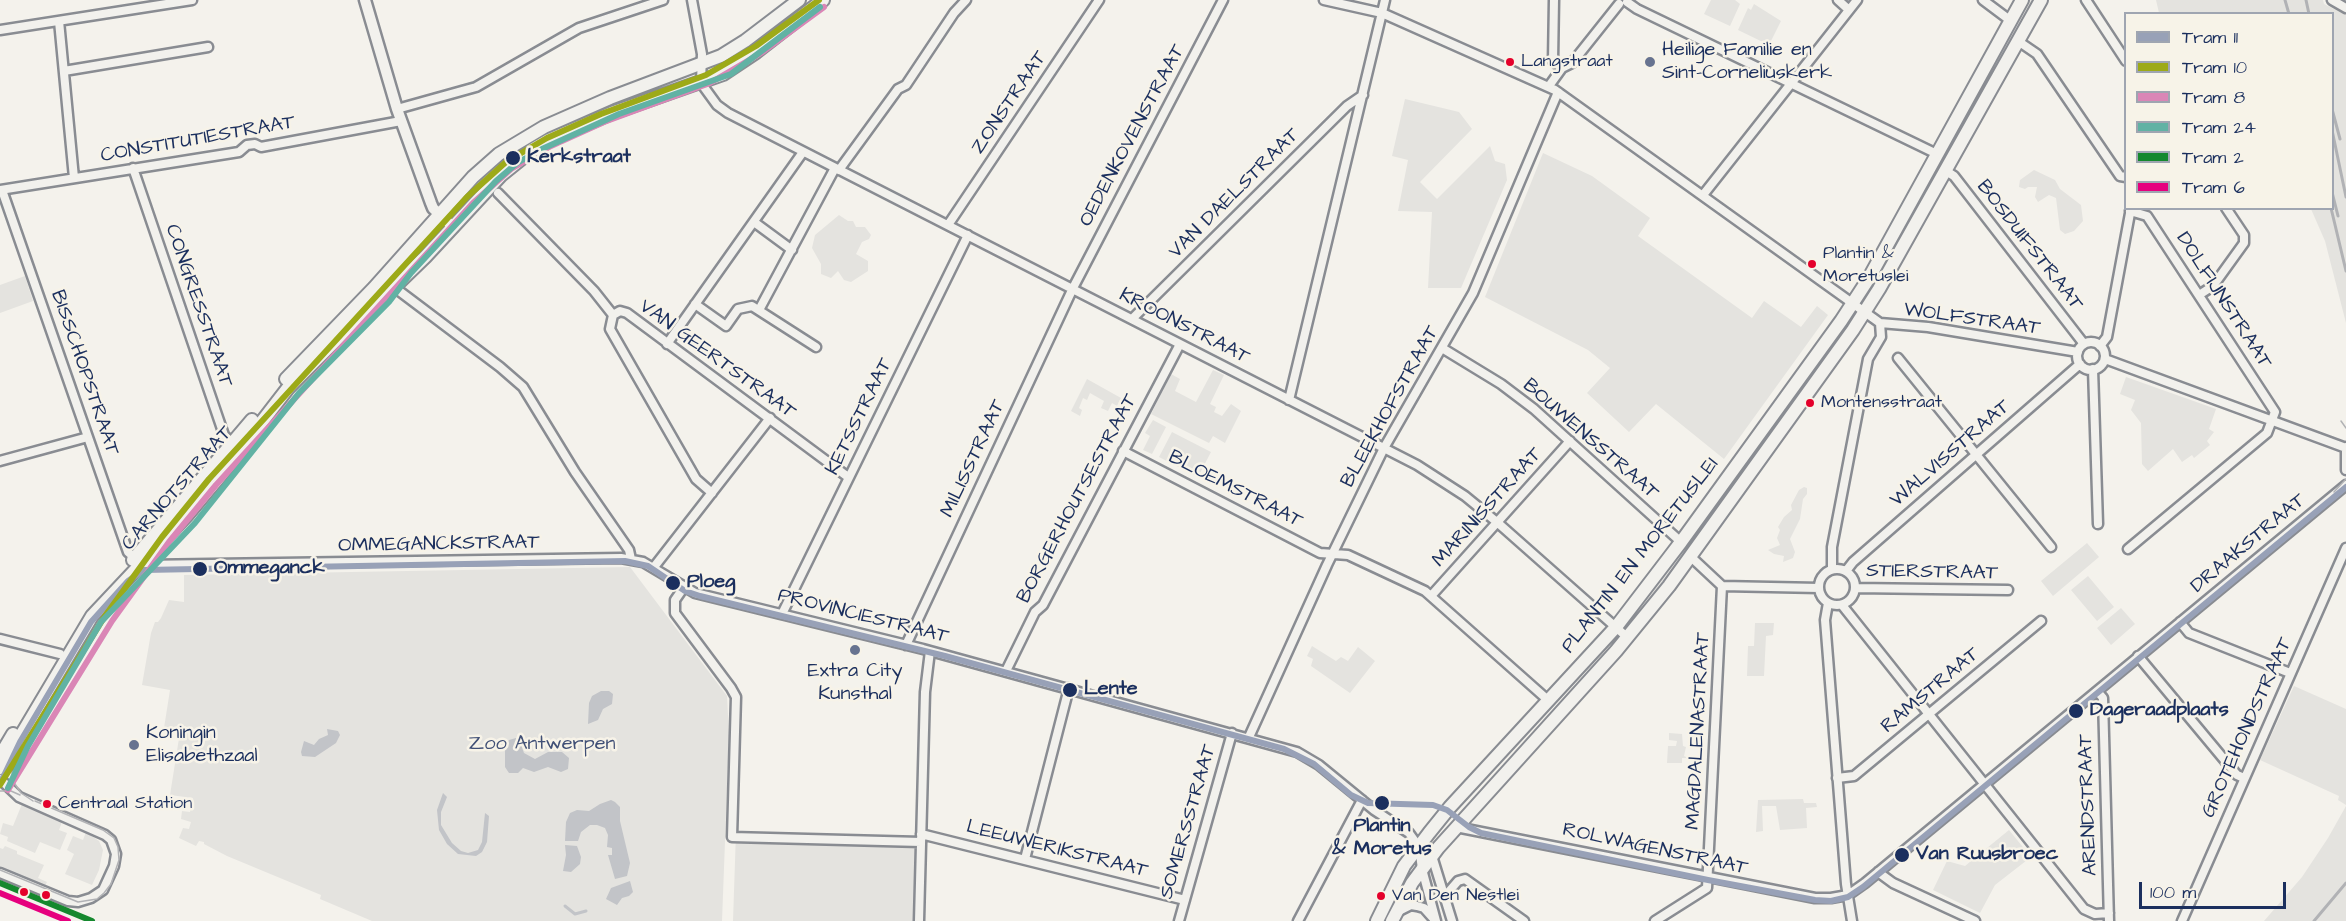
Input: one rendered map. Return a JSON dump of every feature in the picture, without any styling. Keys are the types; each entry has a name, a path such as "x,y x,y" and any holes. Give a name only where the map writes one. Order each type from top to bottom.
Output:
{"main road":[{"name":"CARNOTSTRAAT","path":"237,448 281,384 481,170 521,139 610,98 702,64 745,41 798,0"},
{"name":"CARNOTSTRAAT","path":"2,764 88,621 137,561 293,383 381,295 394,286 501,175 528,153 549,140 612,113 701,83 736,66 823,0"},
{"name":"PLANTIN EN MORETUSLEI","path":"1377,921 1404,866 1450,807 1616,627 1681,542 1853,303 2022,0"},
{"name":"PLANTIN EN MORETUSLEI","path":"1392,920 1412,883 1432,856 1628,638 1691,557 1864,313 2041,0"},
{"name":"CARNOTSTRAAT","path":"2,764 60,654 89,608 137,561"}],"street":[{"path":"0,30 192,0"},
{"path":"365,0 397,109 431,203 439,214 453,226"},
{"path":"397,109 476,87 579,28 663,0"},
{"path":"692,0 702,64 701,83"},
{"path":"759,310 837,169 898,89 906,85 954,13 966,0"},
{"name":"ZONSTRAAT","path":"948,225 1099,0"},
{"name":"OEDENKOVENSTRAAT","path":"1072,288 1223,0"},
{"path":"1324,0 1382,13 1549,86 1864,313"},
{"path":"1289,400 1385,0"},
{"path":"1554,0 1553,62 1562,69"},
{"path":"1838,0 1850,10"},
{"path":"1703,195 1857,0"},
{"path":"1983,0 2010,21"},
{"path":"2085,0 2124,58"},
{"path":"2333,1 2346,8"},
{"path":"1549,86 1562,69 1572,63 1622,2 1936,154"},
{"path":"59,21 74,178"},
{"path":"2018,41 2037,54 2120,176 2124,177"},
{"path":"64,71 208,47"},
{"name":"KROONSTRAAT","path":"701,83 717,105 728,113 1436,476 1498,523 1628,638"},
{"name":"BLEEKHOFSTRAAT","path":"1249,737 1384,448 1473,293 1558,92"},
{"name":"VAN DAELSTRAAT","path":"1132,319 1347,106 1363,95"},
{"name":"CONSTITUTIESTRAAT","path":"1,190 239,152 247,145 255,144 261,147 401,121"},
{"path":"668,344 803,152"},
{"name":"CONGRESSTRAAT","path":"133,168 224,435 237,448"},
{"name":"BOSDUIFSTRAAT","path":"1946,171 1954,176 2084,344"},
{"name":"BISSCHOPSTRAAT","path":"1,190 128,552 137,561"},
{"name":"VAN GEERTSTRAAT","path":"498,193 594,291 613,315 620,311 627,313 848,477"},
{"path":"2100,346 2107,336 2130,210"},
{"name":"DOLFIJNSTRAAT","path":"2130,210 2147,216 2275,412 2272,421"},
{"path":"2199,295 2213,286 2244,243 2244,235 2227,210"},
{"path":"754,222 792,250"},
{"name":"KETSSTRAAT","path":"782,614 968,235"},
{"path":"382,278 523,387 575,472 629,550 631,559"},
{"name":"MILISSTRAAT","path":"906,645 1072,288"},
{"path":"695,304 726,326 738,309 752,306 816,347"},
{"name":"WOLFSTRAAT","path":"1864,313 1880,323 1928,327 2078,352"},
{"path":"613,315 610,329 696,479 712,493"},
{"path":"1832,569 1831,551 1868,359 1881,337 1880,323"},
{"path":"2105,359 2100,366 2093,369 2086,368 2080,364 2078,352 2084,344 2094,342 2100,346 2105,359 2346,447 2346,470"},
{"name":"BORGERHOUTSESTRAAT","path":"1006,671 1035,612 1043,605 1180,344"},
{"name":"BOUWENSSTRAAT","path":"1442,348 1501,384 1534,409 1681,542"},
{"path":"1898,358 2051,547"},
{"name":"WALVISSTRAAT","path":"1846,571 1853,562 2080,364"},
{"path":"2093,369 2098,524"},
{"path":"654,567 770,418"},
{"path":"2128,549 2267,433 2272,421"},
{"path":"0,461 88,438"},
{"name":"MARINISSTRAAT","path":"1431,597 1570,441"},
{"name":"BLOEMSTRAAT","path":"1123,451 1320,553 1348,555 1425,591 1549,701"},
{"name":"DRAAKSTRAAT","path":"2138,657 2346,484"},
{"name":"GROTEHONDSTRAAT","path":"2182,921 2346,548"},
{"path":"1691,557 1722,586 1819,588"},
{"name":"OMMEGANCKSTRAAT","path":"137,561 149,567 631,559"},
{"name":"PROVINCIESTRAAT","path":"631,559 654,567 695,593 930,651 1288,748 1310,758 1362,801 1408,833 1419,847"},
{"path":"1842,605 1851,598 1855,588 1853,578 1846,571 1832,569 1822,576 1819,588 1823,599 1828,603 1842,605 2084,909 2109,917"},
{"name":"MAGDALENASTRAAT","path":"1708,878 1722,586"},
{"name":"LEEUWERIKSTRAAT","path":"684,587 675,600 675,614 736,697 732,837 921,838 1025,859 1185,900"},
{"name":"STIERSTRAAT","path":"1855,588 2008,590"},
{"path":"1828,603 1825,620 1837,777 1852,921"},
{"name":"RAMSTRAAT","path":"1837,777 1854,776 2041,621"},
{"path":"2180,622 2189,633 2290,673"},
{"path":"0,639 60,654"},
{"path":"919,921 925,692 930,651"},
{"path":"1848,895 2138,657 2237,775 2244,778"},
{"path":"1025,859 1069,688"},
{"name":"ARENDSTRAAT","path":"2097,691 2103,698 2109,917"},
{"name":"SOMERSSTRAAT","path":"1179,921 1232,733"},
{"path":"2,764 9,786"},
{"path":"0,779 19,797 109,837 115,848 115,860 103,890 91,898 74,903 0,873"},
{"path":"1298,921 1362,801"},
{"name":"ROLWAGENSTRAAT","path":"1456,827 1815,898 1848,895"},
{"path":"1419,847 1432,856 1452,921"},
{"path":"1419,847 1435,921"},
{"path":"1878,872 1893,883 1975,921"},
{"path":"1655,921 1707,888 1708,878"},
{"path":"1445,896 1458,881 1465,879 1524,921"},
{"path":"1392,920 1398,912 1411,905 1424,908 1435,921"}],"shaded area":[{"path":"1711,0 1735,0 1740,4 1730,26 1704,14"},
{"path":"2028,0 2036,0 1878,284 1875,282 1906,225 1911,209"},
{"path":"2156,0 2323,0 2324,4 2346,15 2346,323 2325,241 2311,210 2334,210 2334,12 2159,12"},
{"path":"1754,4 1781,21 1769,45 1738,30 1748,8 1751,10"},
{"path":"1405,99 1459,112 1472,129 1420,182 1437,199 1490,146 1495,161 1505,164 1507,180 1461,288 1428,288 1432,212 1398,211 1408,160 1392,156"},
{"path":"1543,153 1592,176 1650,218 1638,236 1752,318 1764,301 1801,327 1817,306 1828,315 1724,459 1656,404 1629,432 1587,393 1610,368 1588,350 1485,297"},
{"path":"2034,170 2055,180 2060,189 2081,205 2083,221 2074,231 2065,234 2060,230 2056,198 2049,195 2038,202 2035,197 2037,187 2025,189 2019,187 2020,180"},
{"path":"839,215 848,221 853,221 856,227 865,227 871,235 869,239 862,242 856,254 868,261 868,271 851,282 844,280 838,271 831,278 821,274 821,264 812,248 815,235"},
{"path":"25,276 33,301 0,313 0,285"},
{"path":"1842,326 1845,328 1797,396 1790,412 1638,619 1630,614"},
{"path":"1213,370 1224,375 1210,404 1216,407 1214,412 1222,416 1231,404 1241,411 1225,443 1213,436 1209,443 1151,414 1171,374 1180,379 1175,391 1196,402"},
{"path":"2126,377 2216,409 2209,429 2214,432 2207,441 2210,445 2194,458 2192,455 2182,462 2173,449 2148,471 2142,464 2141,423 2131,410 2135,400 2120,394"},
{"path":"1087,379 1121,398 1117,406 1112,403 1108,411 1101,408 1104,401 1090,393 1087,400 1083,398 1079,408 1082,410 1080,416 1071,411"},
{"path":"1153,420 1166,427 1152,454 1143,450 1150,436 1145,433"},
{"path":"1172,432 1211,452 1198,477 1159,457"},
{"path":"1807,488 1807,494 1803,499 1800,519 1790,539 1795,552 1793,558 1783,562 1784,556 1768,550 1780,545 1777,538 1780,530 1778,527 1792,510 1791,505 1799,490"},
{"path":"2087,543 2099,557 2053,596 2041,581"},
{"name":"Zoo Antwerpen","path":"630,567 727,696 729,735 722,921 372,921 320,899 321,895 227,856 204,842 199,841 196,846 179,838 183,828 189,829 191,822 181,819 182,811 190,812 193,798 170,795 180,732 164,728 170,690 142,685 155,622 161,618 169,600 184,602 184,575"},
{"path":"2088,576 2114,607 2097,621 2071,590"},
{"path":"2121,608 2135,624 2111,645 2097,628"},
{"path":"1755,623 1774,623 1773,635 1766,636 1764,676 1747,676 1748,646 1754,646"},
{"path":"1312,646 1336,661 1341,657 1348,661 1358,647 1375,661 1350,693 1311,666 1313,659 1307,656"},
{"path":"2294,686 2346,709 2346,805 2338,800 2339,796 2260,760"},
{"path":"601,691 609,691 613,694 612,704 603,709 598,720 588,724 589,703 592,696"},
{"path":"327,729 338,731 340,735 336,743 315,757 302,756 304,741 314,745 319,739 328,735"},
{"path":"1669,733 1682,734 1683,746 1686,747 1684,756 1688,758 1682,758 1682,763 1667,763 1668,746 1676,746 1677,741 1669,740"},
{"path":"516,738 524,753 535,759 548,752 562,752 569,758 568,769 561,772 548,767 534,772 523,768 518,773 509,773 505,767 505,748 509,740"},
{"path":"443,793 447,797 441,812 441,825 452,843 461,851 468,853 478,850 482,842 485,813 489,816 487,842 482,852 476,856 458,854 447,844 439,830 437,810"},
{"path":"1803,799 1804,803 1816,803 1817,807 1806,808 1807,828 1780,830 1776,806 1762,806 1763,831 1756,832 1758,800"},
{"path":"611,800 620,807 620,821 630,863 627,876 615,879 608,855 612,855 612,848 607,847 608,835 605,828 590,825 581,832 578,841 565,841 566,822 570,813 577,810 589,811"},
{"path":"22,804 62,822 59,830 67,833 60,850 40,842 35,853 7,841 8,837 0,834 3,823 13,826"},
{"path":"2346,806 2346,921 2264,921 2302,877"},
{"path":"2009,830 2031,857 1995,885 1980,913 1933,890 1947,861 1965,866"},
{"path":"86,832 99,841 103,850 99,870 92,885 65,874 74,854 67,850 73,836 83,840"},
{"path":"736,832 926,836 925,921 733,921"},
{"path":"565,845 577,846 581,857 580,864 571,872 563,871"},
{"path":"5,846 17,851 17,854 44,865 38,878 47,882 45,886 0,867 0,848 3,849"},
{"path":"630,881 633,892 622,898 617,905 606,899 611,888"}],"waterway":[{"path":"565,906 575,914 586,911"}],"tram line":[{"name":"10","path":"0,785 105,616 162,537 209,479 467,197 506,162 547,138 601,114 706,75 756,46 819,0"},
{"name":"24","path":"8,788 28,746 101,622 195,523 299,393 389,302 411,273 496,181 517,163 542,149 619,114 731,74 820,7"},
{"name":"8","path":"8,790 112,621 169,542 216,485 473,203 511,169 551,146 604,122 710,83 761,53 824,7"},
{"path":"2341,421 2346,428"},
{"path":"2334,492 2346,479"},
{"name":"11","path":"0,784 20,742 91,622 128,581 144,570 625,561 648,566 685,591 700,596 945,656 1284,749 1314,764 1351,795 1368,803 1433,805 1447,810 1481,833 1708,880 1831,901 1848,897 1863,887 2346,487"},
{"path":"13,757 11,769 15,784 21,793 33,801"},
{"path":"0,791 11,791 20,795"},
{"path":"0,870 78,902 97,899 111,884 119,860 118,847 114,838 103,830 35,801"},
{"name":"2","path":"0,883 92,921"},
{"name":"6","path":"0,893 68,921"}],"railway":[{"path":"2285,0 2288,12"},
{"path":"2306,0 2309,12"},
{"path":"2334,116 2340,139"},
{"path":"2334,140 2346,197"},
{"path":"2334,200 2338,216"},
{"path":"2331,210 2346,271"},
{"path":"2314,921 2346,883"}],"place":[{"name":"Langstraat","path":"1510,62"},
{"name":"Heilige Familie en Sint-Corneliuskerk","path":"1650,62"},
{"name":"Kerkstraat","path":"513,158"},
{"name":"Plantin & Moretuslei","path":"1812,264"},
{"name":"Montensstraat","path":"1810,403"},
{"name":"Ommeganck","path":"200,569"},
{"name":"Ploeg","path":"673,583"},
{"name":"Extra City Kunsthal","path":"855,650"},
{"name":"Lente","path":"1070,690"},
{"name":"Dageraadplaats","path":"2076,711"},
{"name":"Koningin Elisabethzaal","path":"134,745"},
{"name":"Plantin & Moretus","path":"1382,803"},
{"name":"Centraal Station","path":"47,804"},
{"name":"Van Ruusbroec","path":"1902,855"},
{"name":"Van Den Nestlei","path":"1381,896"}]}
